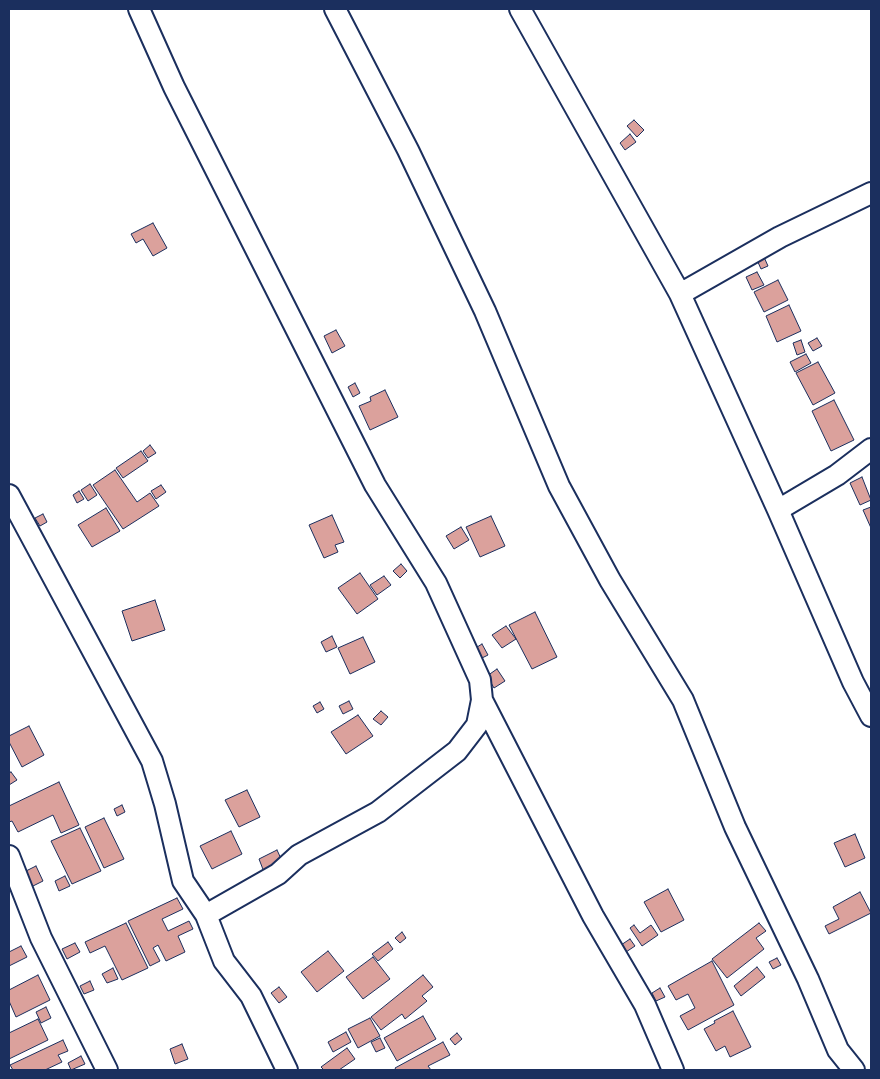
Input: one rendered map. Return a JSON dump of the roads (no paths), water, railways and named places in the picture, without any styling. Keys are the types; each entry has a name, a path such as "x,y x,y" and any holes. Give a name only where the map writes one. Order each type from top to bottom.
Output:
{"street":[{"path":"139,9 174,87 375,485 436,583 480,680 482,700 477,725 457,752 378,812 299,855 278,874 206,915"},
{"path":"335,9 408,150 485,311 560,486 610,580 684,700 735,827 808,979 838,1050 854,1070"},
{"path":"520,9 680,294 778,510 853,682 871,716"},
{"path":"680,294 780,237 871,193"},
{"path":"778,510 837,475 871,449"},
{"path":"9,495 152,761 165,804 183,880 206,915 224,961 250,996 287,1070"},
{"path":"482,700 593,916 645,1005 673,1070"},
{"path":"9,856 41,938 107,1070"}]}
